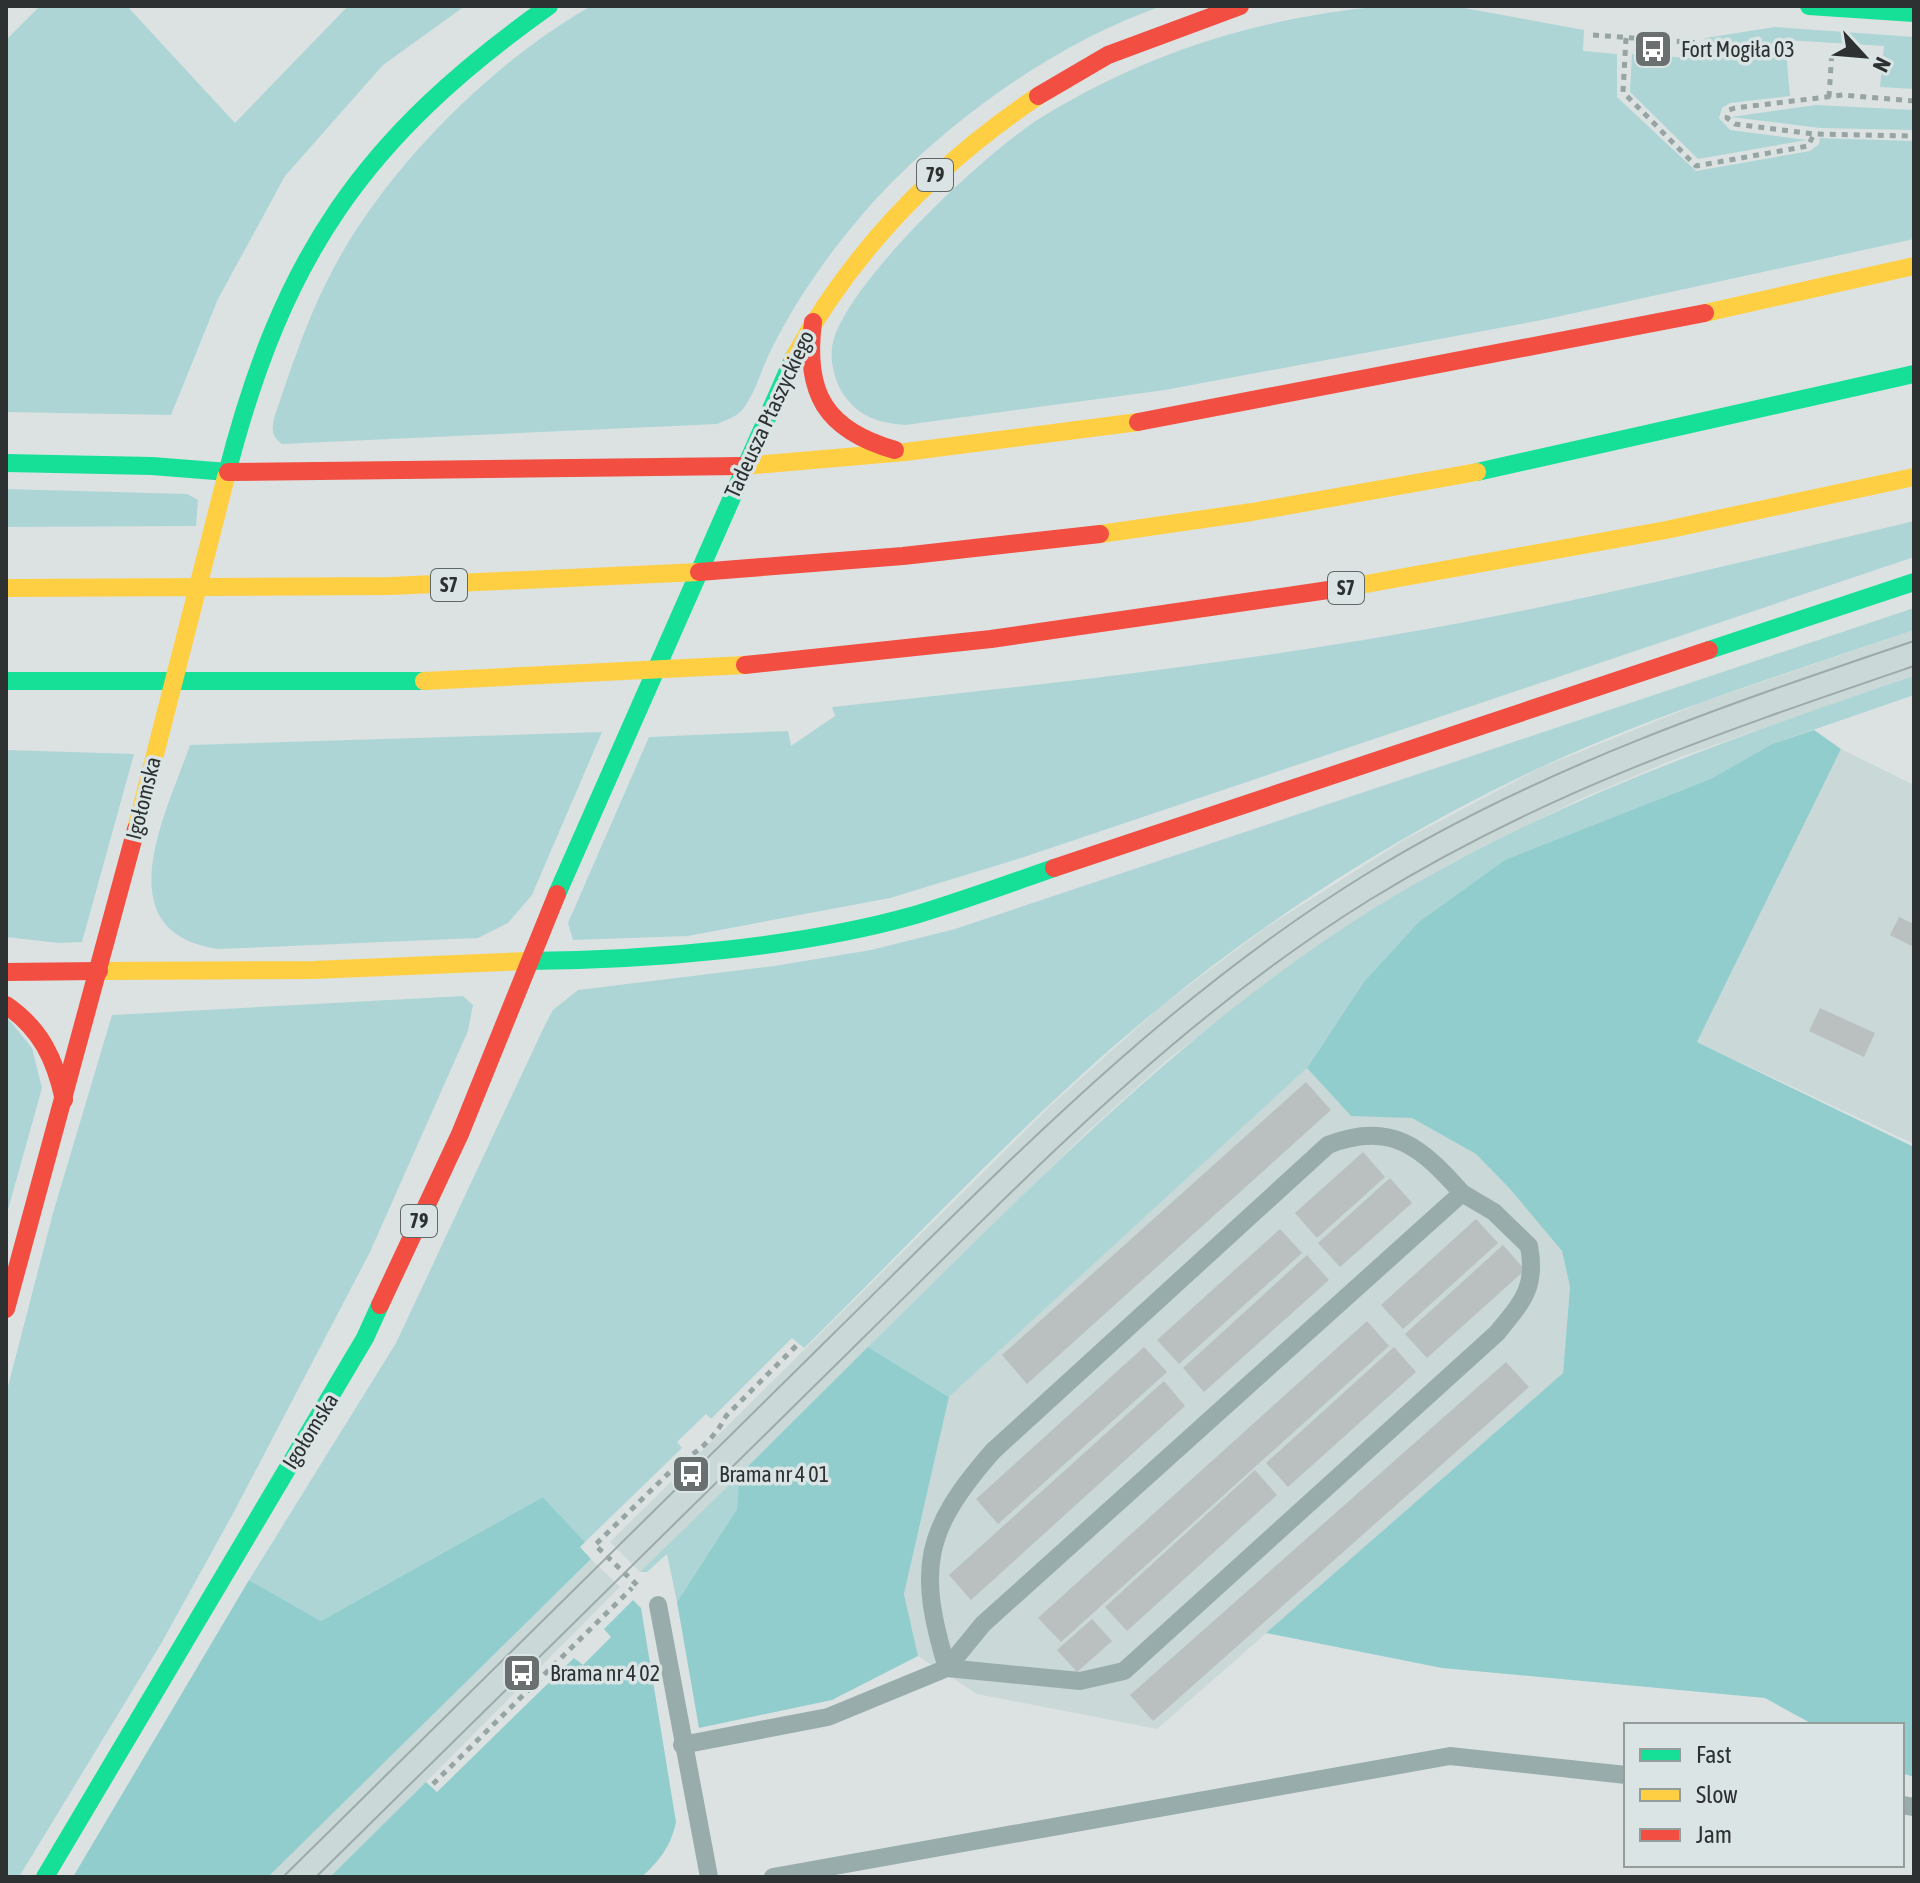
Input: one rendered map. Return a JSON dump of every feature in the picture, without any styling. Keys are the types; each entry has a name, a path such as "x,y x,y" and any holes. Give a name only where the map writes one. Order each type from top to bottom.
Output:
{"main road":[{"path":"228,472 245,402 275,317 341,197 416,113 519,26 549,6"},
{"name":"Tadeusza Ptaszyckiego","path":"528,961 783,376 813,322 890,220 957,154 993,126 1072,73 1108,55 1240,6"},
{"path":"1809,6 1914,13"},
{"path":"6,463 152,466 228,472 743,466 905,452 1197,414 1704,313 1914,266"},
{"path":"813,322 809,377 827,412 844,429 866,441 905,452"},
{"name":"S7","path":"6,588 339,589 521,582 1031,543 1250,512 1721,420 1914,374"},
{"name":"Igołomska","path":"6,1309 99,971 228,472"},
{"name":"S7","path":"6,681 317,683 560,677 772,662 1024,638 1362,586 1747,516 1914,477"},
{"path":"6,972 313,970 528,961 575,962 728,949 914,915 1914,582"},
{"name":"Igołomska","path":"45,1877 171,1670 365,1338 460,1134 528,961"},
{"path":"6,1005 42,1034 56,1063 64,1100"}],"lane":[{"path":"682,1745 828,1717 947,1668 1080,1681 1124,1671 1497,1333 1520,1305 1532,1282 1529,1246 1494,1212 1462,1193 1427,1153 1387,1137 1350,1136 1328,1145 993,1451 955,1501 935,1542 928,1592 947,1668"},
{"path":"947,1668 983,1624 1462,1193"},
{"path":"658,1605 709,1877"},
{"path":"773,1877 1450,1756 1624,1775"}],"path":[{"path":"1593,35 1700,43"},
{"path":"1626,38 1623,92 1696,166 1808,146 1814,134"},
{"path":"1829,97 1832,50"},
{"path":"1914,101 1829,97 1735,108 1727,114 1729,121 1735,124 1814,134 1914,136"},
{"path":"433,1784 636,1584 595,1545 680,1462 693,1455 720,1429 726,1416 797,1345"}],"shaded area":[{"path":"40,6 127,6 235,123 348,6 465,6 383,65 285,176 218,299 171,415 6,412 6,40"},
{"path":"591,6 1162,6 1120,22 1036,67 957,124 886,188 821,267 768,355 748,402 731,418 717,424 282,444 273,432 274,418 305,331 327,281 376,201 406,163 476,91 553,30"},
{"path":"1385,6 1453,6 1584,30 1583,51 1617,54 1617,97 1696,171 1810,151 1819,144 1820,138 1914,141 1914,239 1547,319 1165,390 905,425 870,417 843,394 833,369 832,355 833,342 844,316 865,285 923,219 1018,134 1082,94 1164,56 1207,41 1294,19"},
{"path":"1775,27 1914,37 1914,89 1880,87 1884,46 1785,40 1790,96 1730,103 1722,108 1719,118 1730,130 1807,140 1698,159 1630,92 1632,54 1705,59 1705,38"},
{"path":"1816,105 1914,110 1914,130 1820,128 1731,117"},
{"path":"6,489 187,494 198,500 196,526 6,527"},
{"path":"1914,521 1914,557 1021,858 890,898 688,936 573,940 568,923 649,737 788,731 791,746 835,716 832,707 1147,671 1382,637 1574,600"},
{"path":"1914,608 1914,630 1635,727 1480,797 1368,860 1261,931 1159,1008 1067,1089 804,1348 792,1338 711,1419 706,1414 677,1442 682,1448 585,1542 543,1497 321,1621 249,1580 396,1343 544,1027 553,1010 578,990 774,966 871,950 955,929"},
{"path":"1914,630 1914,676 1680,757 1578,800 1450,864 1312,949 1166,1061 1084,1135 640,1572 610,1542 1049,1107 1160,1007 1267,927 1404,840 1540,768 1703,702"},
{"path":"1914,676 1914,695 1772,744 1363,983 1307,1068 949,1397 868,1347 1027,1191 1136,1090 1251,994 1381,904 1527,825 1602,791 1757,731"},
{"path":"1814,730 1841,749 1697,1042 1914,1147 1914,1777 1904,1774 1904,1723 1810,1723 1765,1698 1442,1668 1266,1633 1563,1373 1570,1287 1562,1251 1476,1154 1412,1118 1351,1116 1307,1068 1363,983 1419,922 1505,860 1711,779 1772,744"},
{"path":"602,732 532,895 508,923 478,938 218,949 183,938 162,919 153,895 152,866 168,803 190,745"},
{"path":"1841,749 1914,785 1914,1144 1697,1042"},
{"path":"6,750 134,754 82,942 59,943 6,937"},
{"path":"463,996 473,1005 468,1031 370,1252 162,1642 19,1877 6,1877 6,1394 53,1213 112,1015"},
{"path":"6,1016 32,1048 42,1088 6,1217"},
{"path":"1307,1068 1351,1116 1412,1117 1476,1154 1510,1189 1562,1251 1570,1287 1563,1373 1157,1729 977,1694 918,1656 904,1594 949,1397"},
{"path":"868,1347 949,1397 904,1594 918,1656 832,1700 699,1728 677,1602 737,1509 739,1475"},
{"path":"739,1475 737,1509 677,1602 667,1554 647,1572 640,1572"},
{"path":"543,1497 585,1542 580,1547 591,1559 268,1877 73,1877 249,1580 321,1621"},
{"path":"591,1559 620,1587 330,1877 268,1877"},
{"path":"633,1600 641,1608 676,1822 664,1852 642,1877 330,1877 426,1782 437,1792 574,1658 583,1665 611,1637 604,1629"}],"building":[{"path":"1899,917 1914,924 1914,947 1890,935"},
{"path":"1820,1008 1875,1033 1864,1057 1809,1031"},
{"path":"1306,1082 1331,1110 1027,1384 1002,1355"},
{"path":"1363,1152 1385,1177 1317,1238 1295,1213"},
{"path":"1390,1178 1412,1203 1340,1267 1318,1243"},
{"path":"1476,1219 1498,1243 1403,1329 1381,1305"},
{"path":"1280,1229 1302,1253 1179,1364 1157,1340"},
{"path":"1503,1245 1525,1270 1427,1358 1405,1334"},
{"path":"1307,1255 1329,1280 1204,1392 1183,1368"},
{"path":"1367,1321 1389,1346 1061,1642 1038,1618"},
{"path":"1144,1347 1167,1372 998,1524 976,1499"},
{"path":"1394,1347 1416,1372 1288,1487 1266,1463"},
{"path":"1506,1362 1529,1387 1153,1721 1130,1695"},
{"path":"1164,1381 1185,1406 971,1600 949,1575"},
{"path":"1255,1470 1277,1495 1127,1631 1105,1607"},
{"path":"1092,1619 1112,1641 1077,1672 1057,1650"}],"tram line":[{"path":"283,1877 1023,1148 1087,1088 1222,974 1368,873 1499,801 1566,770 1703,715 1914,641"},
{"path":"316,1877 982,1220 1104,1104 1233,996 1371,899 1503,826 1569,795 1704,740 1914,666"}],"traffic: fast":[{"path":"226,477 248,399 274,329 304,266 339,208 380,155 428,104 484,55 549,6"},
{"path":"1809,6 1914,13"},
{"path":"557,894 794,357"},
{"path":"1477,472 1914,374"},
{"path":"6,463 152,466 228,472"},
{"path":"1709,650 1914,582"},
{"path":"6,681 424,681"},
{"path":"528,961 673,955 822,936 915,915 1054,868"},
{"path":"45,1877 365,1338 380,1305"}],"traffic: slow":[{"path":"794,357 843,281 900,212 966,150 1038,96"},
{"path":"1705,313 1914,266"},
{"path":"743,466 905,452 1138,422"},
{"path":"1100,534 1252,512 1477,472"},
{"path":"136,829 226,477"},
{"path":"1349,587 1666,530 1914,477"},
{"path":"6,588 391,586 699,572"},
{"path":"424,681 745,665"},
{"path":"99,971 313,970 528,961"}],"traffic: jam":[{"path":"1038,96 1108,55 1240,6"},
{"path":"1138,422 1705,313"},
{"path":"813,322 812,369 824,405 851,432 895,450"},
{"path":"228,472 743,466"},
{"path":"699,572 903,556 1100,534"},
{"path":"745,665 991,639 1349,587"},
{"path":"1054,868 1709,650"},
{"path":"6,1309 136,829"},
{"path":"380,1305 460,1134 557,894"},
{"path":"6,972 99,971"},
{"path":"6,1005 29,1024 45,1046 64,1100"}],"place":[{"name":"Fort Mogiła 03","path":"1653,49"},
{"name":"Brama nr 4 01","path":"691,1474"},
{"name":"Brama nr 4 02","path":"522,1673"}]}
